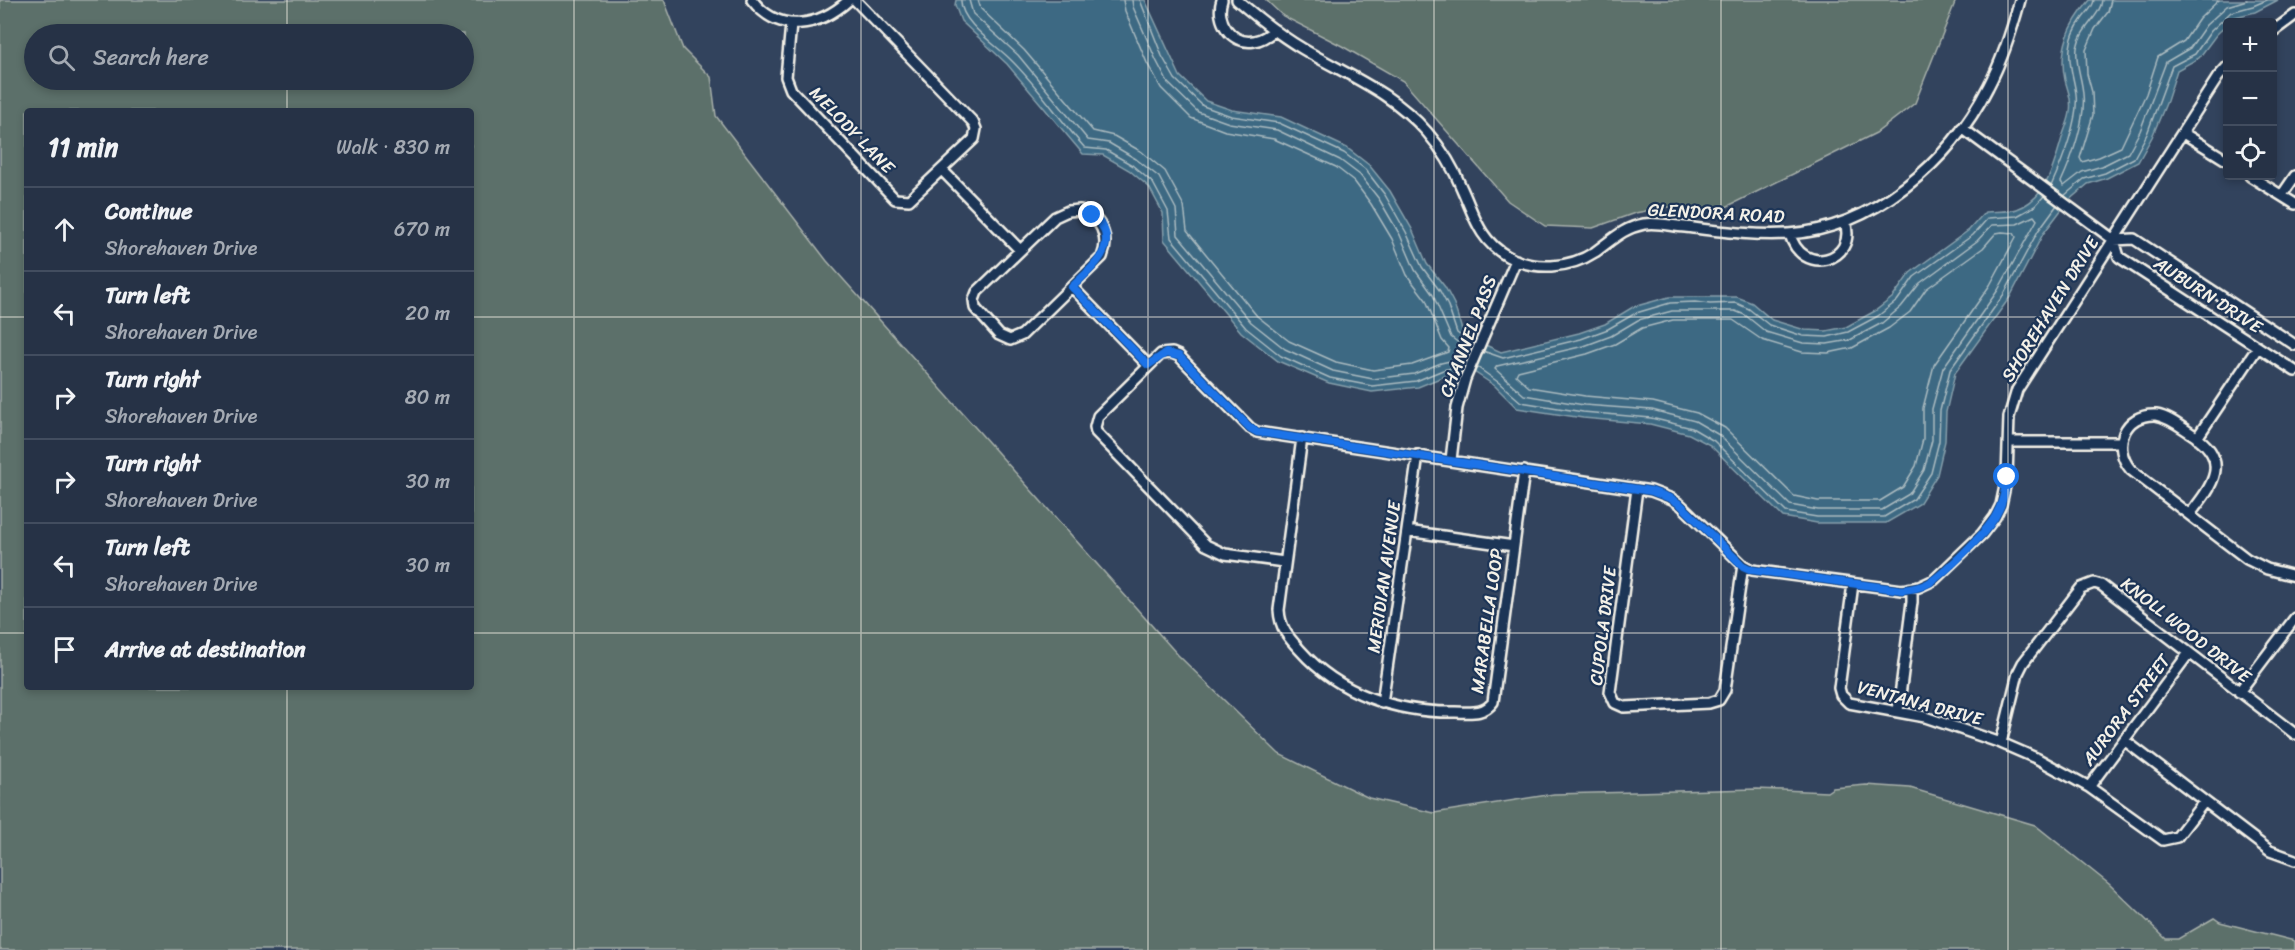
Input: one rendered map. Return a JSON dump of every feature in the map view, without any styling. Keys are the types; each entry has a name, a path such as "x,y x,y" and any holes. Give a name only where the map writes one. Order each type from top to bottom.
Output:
{"street":[{"path":"752,0 760,10 775,19 791,24 804,23 830,15 849,0"},
{"path":"855,0 975,126 974,139 942,170 1020,250"},
{"path":"1222,0 1221,21 1235,38 1249,42 1256,41 1275,30"},
{"name":"GLENDORA ROAD","path":"1237,0 1301,48 1376,88 1412,117 1444,155 1463,190 1472,216 1485,238 1495,248 1516,260 1544,266 1571,263 1595,252 1629,228 1649,224 1790,234 1814,231 1845,222 1875,206 1911,181 1942,153 1962,129 1988,90 2000,64 2010,39 2020,0"},
{"path":"2277,28 2295,15"},
{"name":"MELODY LANE","path":"791,24 786,77 791,90 895,199 909,200 942,170"},
{"name":"SHOREHAVEN DRIVE","path":"1912,589 1934,580 1982,534 1995,517 2006,491 2009,417 2016,390 2223,72"},
{"name":"AUBURN DRIVE","path":"1962,129 2114,240 2119,257 2295,371"},
{"path":"2183,133 2223,158"},
{"path":"2282,195 2295,176"},
{"path":"2257,180 2295,204"},
{"path":"1080,210 1092,215 1104,231 1106,242 1099,262 1019,337 1010,340 1002,338 977,312 974,300 980,288 1020,250 1061,213 1080,210"},
{"path":"1790,234 1796,249 1806,258 1828,259 1836,255 1845,245 1848,237 1845,222"},
{"name":"AUBURN DRIVE","path":"2114,240 2134,239 2295,345"},
{"name":"CHANNEL PASS","path":"1451,460 1457,408 1465,379 1516,260"},
{"path":"1072,287 1148,365"},
{"path":"2197,438 2258,347"},
{"path":"1284,562 1225,554 1206,545 1099,436 1095,427 1098,416 1161,354 1175,354 1250,428 1257,432 1524,471 1662,494 1681,505 1743,566 1762,572 1912,589 1898,711"},
{"path":"2190,514 2210,489 2215,473 2215,462 2211,451 2204,442 2166,418 2150,416 2140,418 2131,424 2120,442 2121,456 2131,470 2255,564 2267,570 2295,576"},
{"name":"MARABELLA LOOP","path":"1302,438 1278,610 1282,628 1312,662 1337,682 1382,703 1405,708 1444,712 1480,712 1490,707 1494,697 1524,471"},
{"path":"2008,442 2120,442"},
{"name":"MERIDIAN AVENUE","path":"1382,703 1418,455"},
{"name":"CUPOLA DRIVE","path":"1638,489 1610,692 1615,703 1624,707 1709,703 1719,700 1725,690 1743,566"},
{"path":"1407,531 1514,546"},
{"name":"KNOLL WOOD DRIVE","path":"2001,743 2018,673 2085,585 2094,583 2101,585 2295,734"},
{"name":"VENTANA DRIVE","path":"1853,584 1839,688 1841,695 1849,703 1898,711 1958,727 2038,759 2089,787 2163,840 2177,837 2204,802"},
{"path":"2239,692 2295,618"},
{"name":"AURORA STREET","path":"2089,787 2190,653"},
{"path":"2124,741 2270,851 2295,860"}],"green space":[{"path":"0,0 664,0 683,49 711,77 716,116 827,261 1178,655 1279,754 1369,798 1434,813 1554,794 1757,789 1827,792 1833,788 1866,785 1910,788 2035,825 2109,884 2166,939 2178,939 2214,918 2220,922 2295,941 2295,950 0,950"},
{"path":"1266,0 1956,0 1915,103 1876,133 1726,207 1677,209 1674,206 1635,213 1593,228 1545,226 1508,201 1403,81 1283,16"}],"water":[{"path":"956,0 1145,0 1180,76 1206,101 1232,110 1281,117 1347,148 1369,165 1390,191 1412,229 1427,264 1445,287 1454,304 1462,330 1481,343 1501,352 1579,333 1605,324 1633,307 1669,297 1737,297 1752,303 1772,320 1805,330 1826,331 1846,327 1875,311 1893,297 1910,273 1969,230 1985,212 2017,209 2036,197 2042,189 2048,180 2069,119 2070,100 2063,68 2067,37 2071,27 2090,0 2278,0 2255,12 2234,18 2223,18 2223,28 2199,58 2177,70 2152,137 2138,162 2107,178 2088,184 2068,201 2043,234 2010,297 1955,373 1946,412 1945,441 1937,475 1919,504 1886,523 1817,523 1783,517 1710,445 1689,434 1650,424 1583,418 1517,408 1495,386 1471,370 1445,376 1418,387 1372,392 1329,383 1278,361 1241,332 1164,240 1163,213 1149,187 1129,170 1103,155 1083,154 1007,64 961,21 955,5"}],"route":[{"path":"1092,215 1104,231 1106,242 1104,253 1099,262 1072,287 1148,365 1161,354 1172,353 1179,356 1250,428 1257,432 1651,491 1662,494 1681,505 1743,566 1752,570 1902,590 1919,587 1934,580 1982,534 2001,505 2006,491 2007,477"}]}
